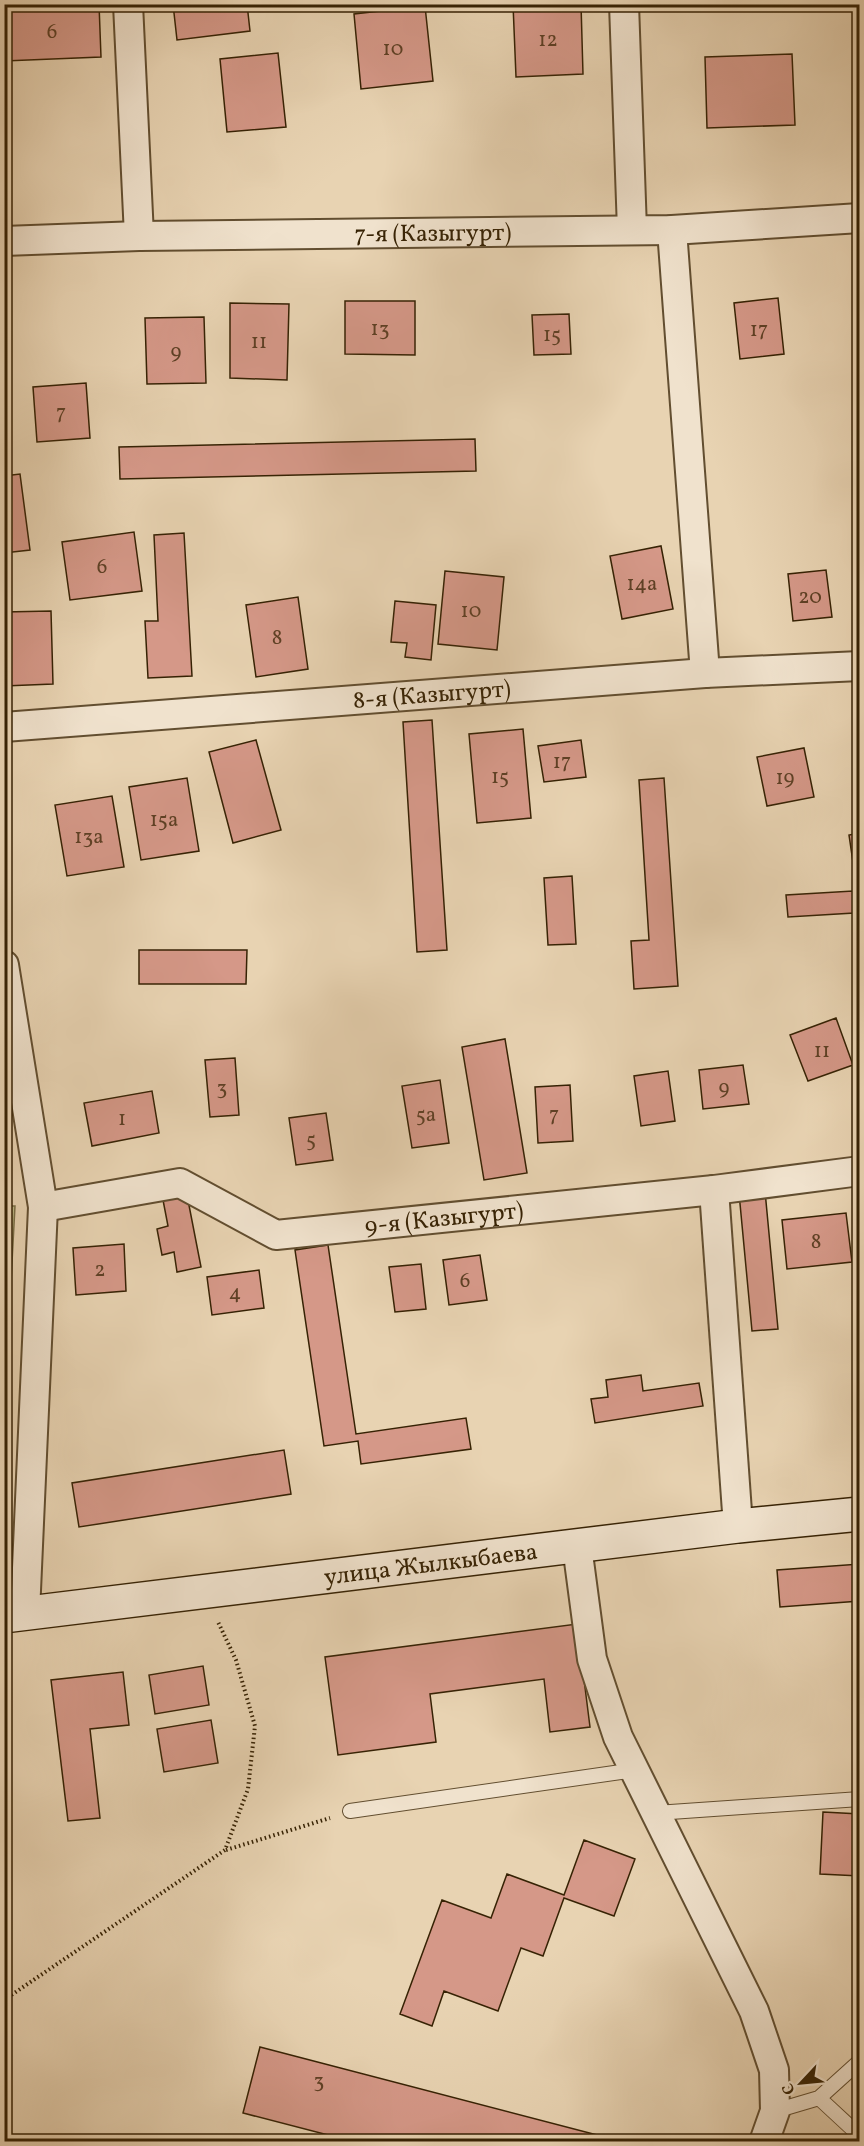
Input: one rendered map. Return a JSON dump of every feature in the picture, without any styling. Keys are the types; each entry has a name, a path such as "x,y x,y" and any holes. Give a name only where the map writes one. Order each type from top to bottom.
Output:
{"main road":[{"name":"улица Жылкыбаева","path":"15,1615 738,1526 860,1514"}],"street":[{"path":"128,4 138,236"},
{"path":"624,4 632,230"},
{"name":"7-я (Казыгурт)","path":"4,241 138,236 672,230 860,218"},
{"path":"672,230 705,673"},
{"name":"8-я (Казыгурт)","path":"4,726 705,673 860,666"},
{"path":"4,965 43,1208 15,1615"},
{"name":"9-я (Казыгурт)","path":"43,1208 180,1183 276,1235 714,1190 860,1171"},
{"path":"714,1190 738,1526"},
{"path":"577,1546 592,1659 618,1737 754,2011 774,2070 775,2111 764,2142"}],"lane":[{"path":"350,1811 635,1770"},
{"path":"656,1813 860,1799"},
{"path":"775,2111 819,2098 860,2061"},
{"path":"819,2098 860,2136"}],"path":[{"path":"204,1592 236,1660 255,1726 248,1789 225,1850"},
{"path":"4,2000 225,1850 350,1811"}],"green space":[{"path":"4,1206 15,1206 5,1394"}],"building":[{"path":"4,4 99,4 101,57 4,61"},
{"path":"173,4 247,4 250,31 177,40"},
{"path":"513,4 581,4 583,74 516,77"},
{"path":"425,6 433,81 361,89 354,14"},
{"path":"278,53 286,127 227,132 220,59"},
{"path":"792,54 795,125 707,128 705,57"},
{"path":"778,298 784,354 740,359 734,303"},
{"path":"345,301 415,301 415,355 345,354"},
{"path":"230,303 289,304 287,380 230,378"},
{"path":"569,314 571,354 534,355 532,315"},
{"path":"204,317 206,383 147,384 145,318"},
{"path":"86,383 90,438 37,442 33,387"},
{"path":"475,439 476,471 120,479 119,447"},
{"path":"20,474 30,550 4,553 4,476"},
{"path":"134,532 142,591 70,600 62,542"},
{"path":"184,533 192,676 148,678 145,621 158,621 154,535"},
{"path":"661,546 673,609 622,619 610,556"},
{"path":"826,570 832,617 793,621 788,574"},
{"path":"445,571 504,577 497,650 438,644"},
{"path":"298,597 308,669 256,677 246,605"},
{"path":"395,601 436,605 431,660 405,657 407,643 391,642"},
{"path":"51,611 53,684 4,686 4,612"},
{"path":"432,720 447,950 417,952 403,722"},
{"path":"523,729 531,818 477,823 469,734"},
{"path":"256,740 281,830 233,843 209,752"},
{"path":"581,740 586,777 544,782 538,746"},
{"path":"804,748 814,797 767,806 757,757"},
{"path":"187,778 199,851 141,860 129,787"},
{"path":"664,778 678,986 634,989 631,941 649,940 639,780"},
{"path":"112,796 124,867 67,876 55,805"},
{"path":"860,833 860,876 855,876 849,835"},
{"path":"572,876 576,944 548,945 544,878"},
{"path":"853,891 854,913 788,917 786,895"},
{"path":"139,950 247,950 246,984 139,984"},
{"path":"836,1018 853,1065 808,1081 790,1035"},
{"path":"505,1039 527,1173 484,1180 462,1047"},
{"path":"235,1058 239,1115 210,1117 205,1060"},
{"path":"743,1065 749,1104 703,1109 699,1070"},
{"path":"668,1071 675,1121 641,1126 634,1076"},
{"path":"440,1080 449,1143 412,1148 402,1086"},
{"path":"570,1085 573,1141 538,1143 535,1087"},
{"path":"152,1091 159,1133 92,1146 84,1103"},
{"path":"326,1113 333,1160 296,1165 289,1118"},
{"path":"765,1191 778,1329 752,1331 739,1193"},
{"path":"187,1195 201,1267 177,1272 174,1252 162,1255 157,1229 168,1226 163,1200"},
{"path":"846,1213 852,1262 787,1269 782,1220"},
{"path":"124,1244 126,1291 76,1295 73,1248"},
{"path":"328,1245 356,1434 466,1418 471,1449 361,1464 358,1441 324,1446 295,1250"},
{"path":"480,1255 487,1300 449,1305 443,1260"},
{"path":"421,1264 426,1309 395,1312 389,1267"},
{"path":"259,1270 264,1308 212,1315 207,1277"},
{"path":"641,1375 643,1391 699,1383 703,1406 595,1423 591,1399 608,1397 606,1380"},
{"path":"284,1450 291,1494 79,1527 72,1483"},
{"path":"860,1564 860,1601 780,1607 777,1570"},
{"path":"577,1624 590,1727 550,1732 544,1679 430,1694 436,1742 338,1755 325,1657"},
{"path":"203,1666 209,1705 155,1714 149,1675"},
{"path":"123,1672 129,1725 90,1729 100,1818 68,1821 51,1680"},
{"path":"860,1679 860,1733 859,1733 855,1680"},
{"path":"211,1720 218,1763 164,1772 157,1729"},
{"path":"823,1812 860,1814 860,1876 820,1874"},
{"path":"584,1840 635,1859 614,1916 564,1898 543,1956 521,1948 498,2011 444,1991 432,2026 400,2014 442,1900 491,1918 507,1874 564,1895"},
{"path":"260,2047 624,2142 355,2142 243,2113"}]}
